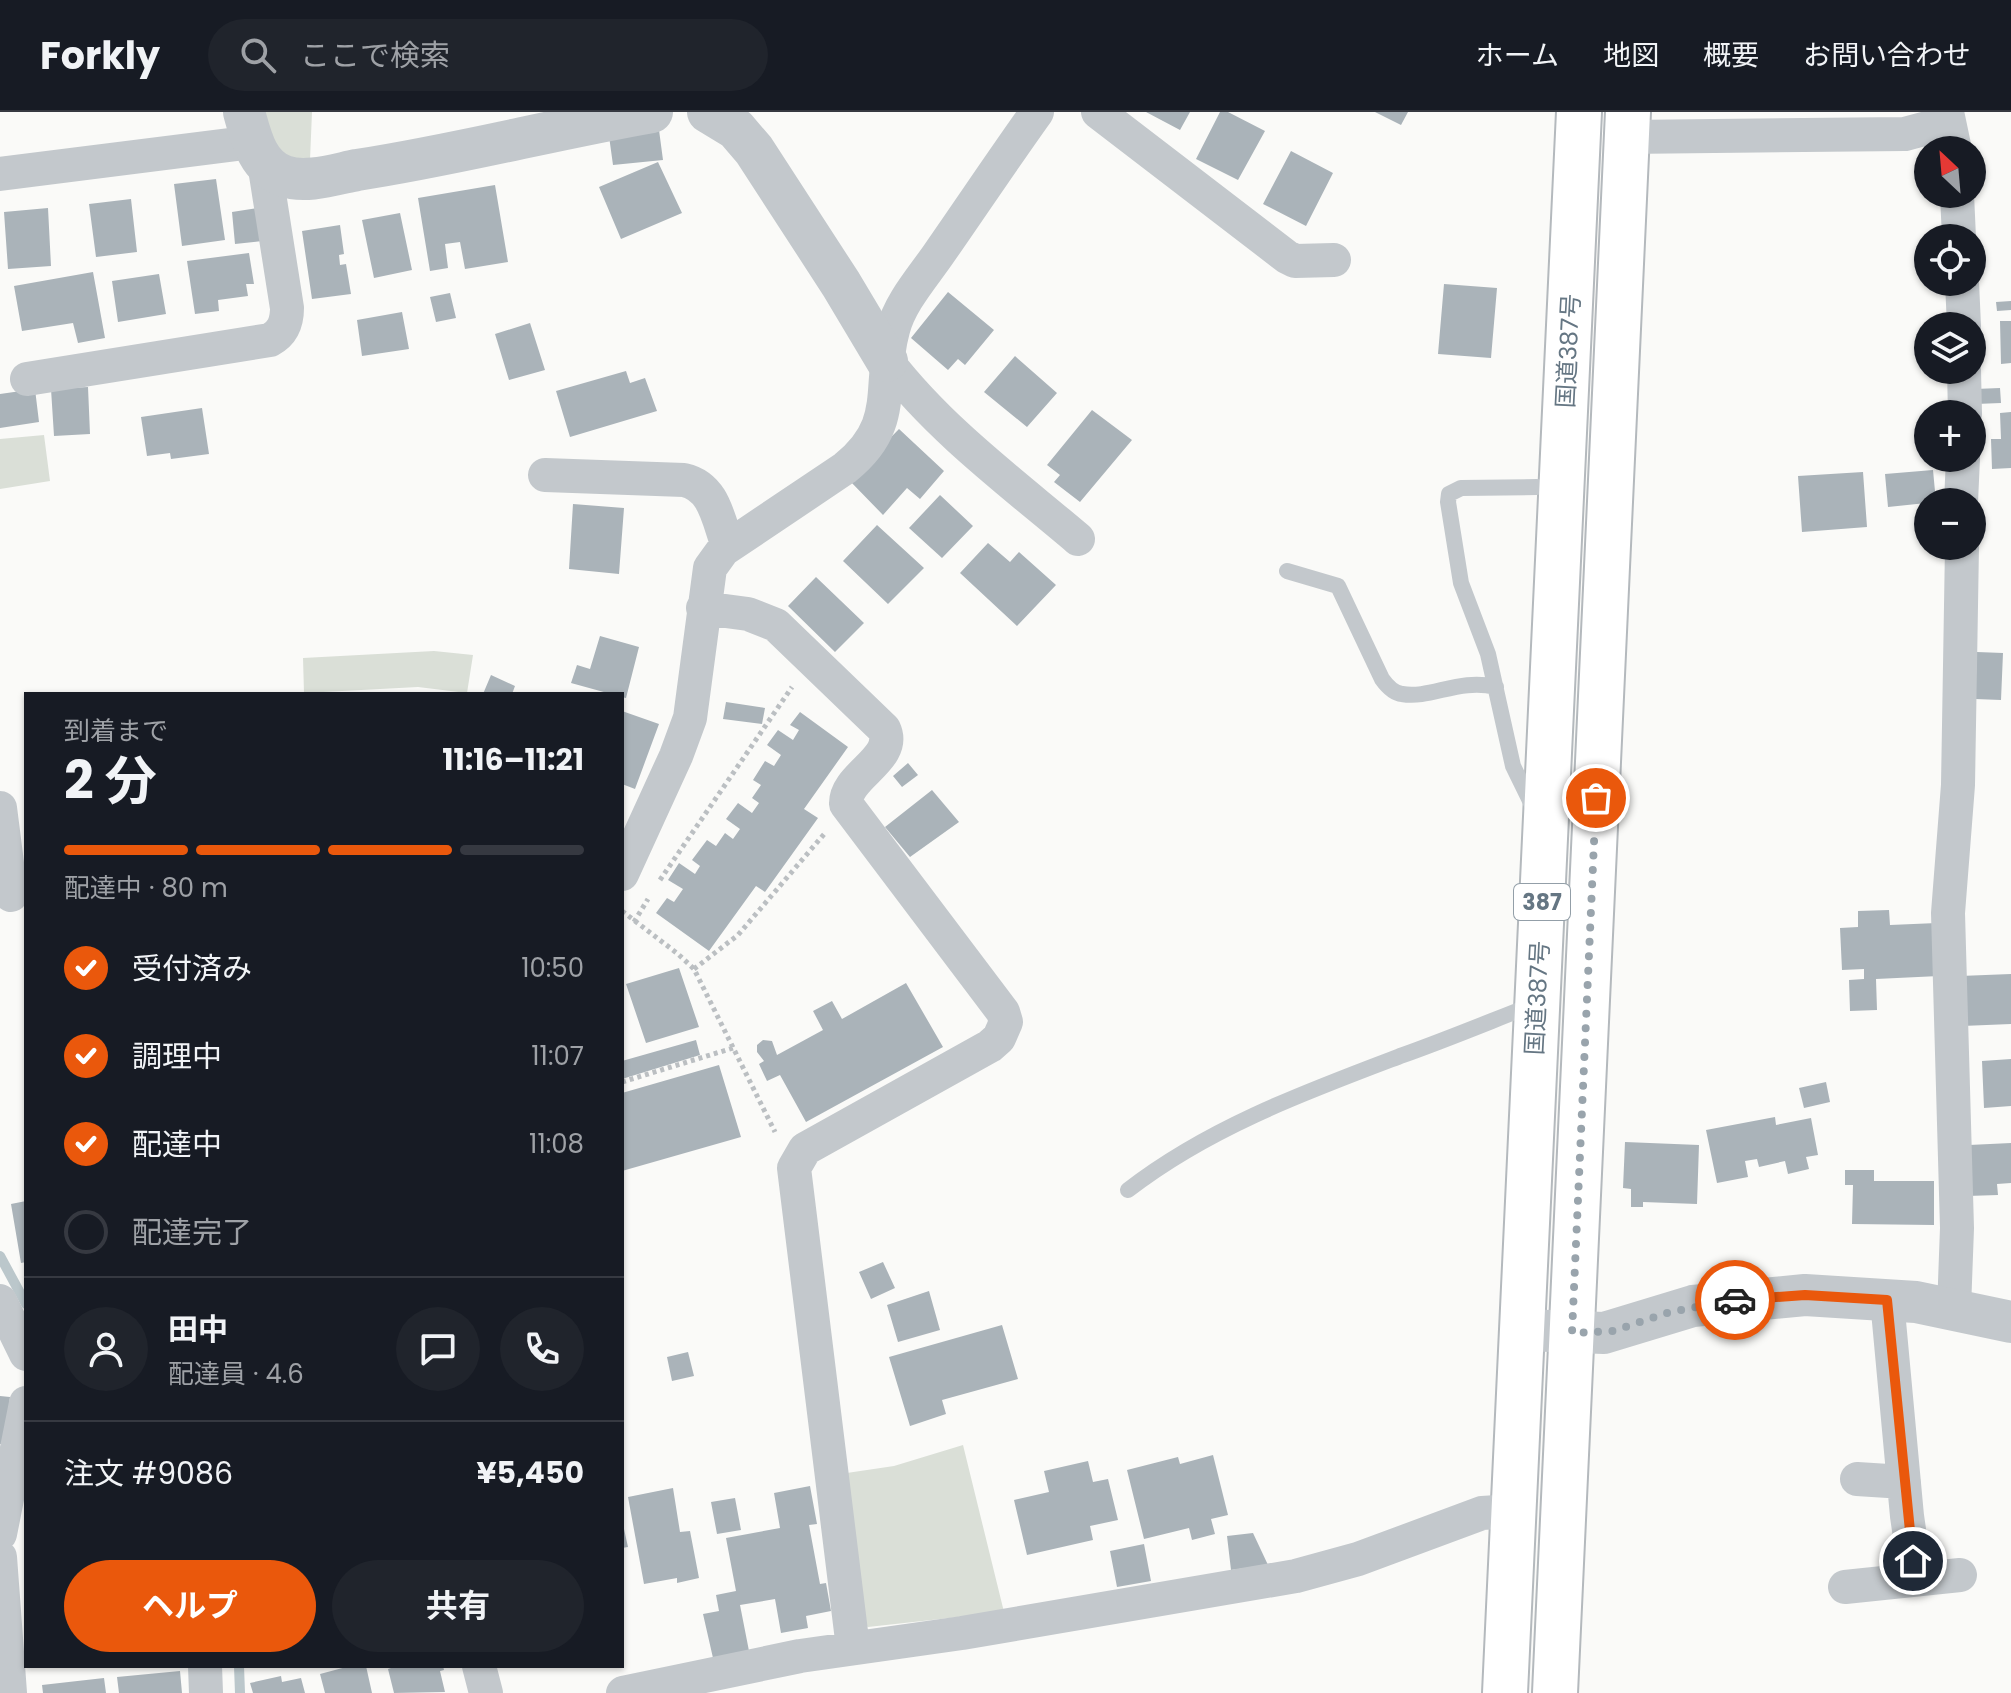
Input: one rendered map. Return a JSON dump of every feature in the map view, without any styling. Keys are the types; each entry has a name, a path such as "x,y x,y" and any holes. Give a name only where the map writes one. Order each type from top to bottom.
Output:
{"highway":[{"name":"国道387号","path":"1505,1693 1579,112"},
{"name":"国道387号","path":"1555,1693 1627,125"}],"street":[{"path":"254,139 281,175 305,178 407,162 652,112"},
{"path":"708,112 736,129 754,150 863,318 887,361 908,388 958,437 1078,539"},
{"path":"624,870 690,718 710,568 728,546 857,458 873,438 885,409 887,361 898,316 1037,112"},
{"path":"1098,112 1287,257 1295,261 1334,260"},
{"path":"1627,125 1905,134 1938,125 1947,112"},
{"path":"1947,112 1952,136"},
{"path":"0,174 254,139"},
{"path":"27,379 270,340 280,333 286,322 287,308 254,139"},
{"path":"545,475 696,482 709,496 728,546"},
{"path":"1954,1309 1957,1228 1948,927 1958,785 1962,560"},
{"path":"703,608 748,614 776,625 884,729 888,738 885,748 851,789 845,798 846,804 1003,1012 1006,1022 1002,1034 990,1046 805,1149 794,1168 853,1648"},
{"path":"0,808 12,895"},
{"path":"1522,1330 1572,1333 1613,1331 1670,1312 1717,1302 1805,1295 1887,1300 1954,1309 2011,1322"},
{"path":"1887,1300 1916,1578"},
{"path":"12,1309 24,1348"},
{"path":"10,1511 24,1416"},
{"path":"1857,1479 1904,1482"},
{"path":"623,1693 770,1662 1296,1576 1358,1559 1482,1513 1513,1511"},
{"path":"0,1557 10,1693"},
{"path":"1845,1587 1960,1575"},
{"path":"205,1668 206,1693"},
{"path":"480,1668 486,1693"}],"lane":[{"path":"1537,487 1461,488 1449,494 1448,511 1461,583 1485,644 1513,766 1545,830"},
{"path":"1287,571 1338,586 1382,679 1394,691 1414,694 1478,683 1496,687"},
{"path":"1128,1190 1153,1170 1211,1136 1308,1091 1537,1004"}],"path":[{"path":"634,922 796,681"},
{"path":"694,969 738,935 829,828"},
{"path":"624,913 694,969 780,1143"},
{"path":"624,1081 733,1048"}],"shaded area":[{"path":"263,112 312,112 310,160 295,161 276,150"},
{"path":"44,435 50,481 0,489 0,439"},
{"path":"434,651 473,655 467,692 418,687 304,692 303,658"},
{"path":"963,1445 1004,1612 868,1627 856,1620 840,1474 894,1466"}],"building":[{"path":"1146,112 1190,112 1180,130"},
{"path":"1220,112 1228,112 1265,131 1238,180 1196,159"},
{"path":"1375,112 1408,112 1401,125"},
{"path":"659,130 663,160 613,165 609,136"},
{"path":"1291,151 1333,173 1306,226 1263,204"},
{"path":"658,162 682,213 621,239 599,187"},
{"path":"216,179 225,240 182,246 174,184"},
{"path":"495,185 508,262 465,269 460,242 445,244 448,268 430,271 418,198"},
{"path":"131,199 137,252 96,257 89,204"},
{"path":"48,208 51,266 8,269 4,212"},
{"path":"258,208 262,241 235,244 232,212"},
{"path":"400,213 412,270 374,278 362,220"},
{"path":"340,225 344,254 339,255 340,265 346,264 351,294 312,299 302,231"},
{"path":"249,253 254,284 246,284 248,296 218,300 219,311 195,314 187,261"},
{"path":"93,272 105,338 78,343 73,323 22,331 14,286"},
{"path":"159,274 166,314 118,322 112,281"},
{"path":"1444,284 1497,288 1491,358 1438,354"},
{"path":"948,292 994,330 965,365 958,359 948,370 911,338"},
{"path":"450,293 456,318 436,322 430,297"},
{"path":"2011,301 2011,310 1997,311 1996,302"},
{"path":"402,312 409,349 362,356 357,320"},
{"path":"2000,321 2011,321 2011,363 2001,364"},
{"path":"530,323 545,370 509,380 495,334"},
{"path":"1015,356 1057,393 1027,427 984,392"},
{"path":"626,371 630,383 645,378 657,411 570,437 556,391"},
{"path":"88,387 90,434 54,436 51,389"},
{"path":"2000,388 2001,403 1976,400 1975,389"},
{"path":"35,389 39,422 0,428 0,394"},
{"path":"202,408 209,454 171,459 170,453 147,456 141,417"},
{"path":"1092,410 1132,440 1080,502 1054,482 1060,475 1047,465"},
{"path":"2011,412 2011,468 1992,469 1991,439 2001,439 2000,413"},
{"path":"899,429 944,471 920,499 907,488 883,515 849,480"},
{"path":"1863,472 1867,527 1802,532 1798,476"},
{"path":"1933,472 1935,488 1914,488 1914,504 1888,507 1885,474"},
{"path":"940,495 973,526 942,558 909,528"},
{"path":"573,504 624,508 619,574 569,569"},
{"path":"877,525 924,568 888,604 843,561"},
{"path":"988,543 1010,562 1019,552 1056,585 1017,626 960,573"},
{"path":"816,577 864,623 835,652 788,606"},
{"path":"600,636 639,647 626,698 624,692 604,692 571,683 577,665 590,669"},
{"path":"1977,652 2003,653 2001,700 1975,699"},
{"path":"491,675 515,686 513,692 484,692"},
{"path":"726,702 765,708 762,724 723,719"},
{"path":"624,712 659,724 635,789 624,785"},
{"path":"800,712 848,747 804,809 818,818 765,892 756,886 709,951 656,913 667,898 674,902 683,889 668,880 679,863 695,874 700,866 692,860 707,840 716,846 725,833 733,839 740,829 726,819 738,803 752,813 759,803 752,798 761,785 753,780 765,761 774,766 781,755 767,745 778,730 793,740 799,730 790,725"},
{"path":"908,763 918,775 902,787 893,776"},
{"path":"932,790 959,822 910,857 885,827"},
{"path":"1889,910 1890,925 1937,923 1939,976 1876,979 1877,1010 1850,1011 1849,980 1864,979 1864,969 1842,970 1840,928 1858,927 1858,911"},
{"path":"679,968 699,1027 646,1043 626,984"},
{"path":"2011,974 2011,1024 1962,1026 1960,976"},
{"path":"906,983 943,1047 806,1122 780,1075 767,1081 759,1064 764,1061 757,1052 757,1045 763,1040 772,1041 777,1055 823,1030 813,1011 832,1001 842,1019"},
{"path":"696,1040 700,1055 624,1078 624,1060"},
{"path":"2011,1059 2011,1106 1984,1108 1982,1061"},
{"path":"719,1065 741,1137 624,1170 624,1092"},
{"path":"1826,1082 1830,1102 1804,1108 1799,1088"},
{"path":"1775,1117 1776,1125 1811,1118 1818,1155 1806,1157 1809,1169 1788,1174 1785,1161 1759,1167 1757,1159 1745,1161 1748,1177 1717,1183 1706,1130"},
{"path":"1625,1142 1699,1145 1697,1204 1643,1202 1643,1207 1631,1207 1631,1189 1623,1188"},
{"path":"2011,1143 2011,1183 1997,1184 1998,1195 1967,1196 1969,1145"},
{"path":"1845,1170 1874,1170 1874,1181 1934,1181 1934,1225 1852,1224 1853,1185 1845,1185"},
{"path":"24,1201 24,1262 21,1263 11,1204"},
{"path":"883,1262 895,1288 871,1299 859,1272"},
{"path":"929,1291 940,1330 898,1342 887,1305"},
{"path":"1002,1325 1018,1379 942,1400 946,1414 910,1426 889,1357"},
{"path":"688,1352 694,1376 672,1381 667,1357"},
{"path":"0,1396 10,1397 5,1444 0,1444"},
{"path":"1213,1455 1228,1515 1211,1519 1215,1534 1192,1540 1189,1528 1144,1539 1127,1470 1178,1457 1180,1464"},
{"path":"1088,1461 1093,1482 1108,1479 1118,1520 1090,1526 1093,1540 1027,1555 1014,1500 1049,1492 1044,1471"},
{"path":"810,1486 817,1524 809,1525 820,1584 826,1583 831,1611 806,1616 808,1628 781,1633 775,1599 740,1605 749,1651 713,1658 703,1614 719,1611 716,1595 736,1591 726,1538 780,1528 774,1493"},
{"path":"673,1488 680,1532 690,1531 699,1578 677,1583 677,1578 644,1584 628,1497"},
{"path":"735,1498 741,1530 717,1534 711,1502"},
{"path":"1253,1533 1268,1565 1231,1570 1227,1536"},
{"path":"1144,1544 1151,1581 1117,1587 1110,1551"},
{"path":"342,1668 366,1668 372,1693 325,1693 320,1674"},
{"path":"444,1668 440,1671 445,1692 394,1693 388,1669"},
{"path":"180,1671 182,1693 119,1693 117,1677"},
{"path":"281,1676 282,1682 301,1678 305,1693 253,1693 250,1683"},
{"path":"104,1678 106,1693 43,1693 42,1685"}],"waterway":[{"path":"0,1256 24,1300"},
{"path":"239,1668 240,1693"}],"way so far":[{"path":"1596,798 1572,1333 1613,1331 1693,1306 1735,1300"}],"route":[{"path":"1735,1300 1805,1295 1887,1300 1913,1561"}]}
